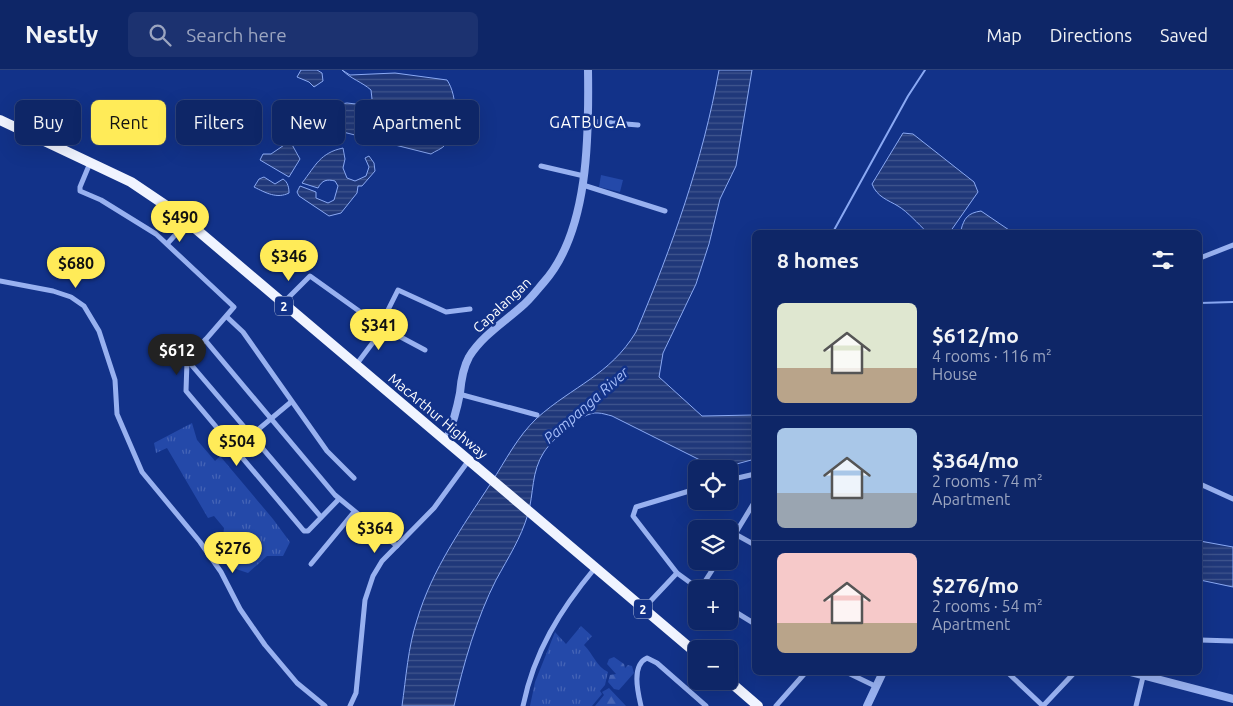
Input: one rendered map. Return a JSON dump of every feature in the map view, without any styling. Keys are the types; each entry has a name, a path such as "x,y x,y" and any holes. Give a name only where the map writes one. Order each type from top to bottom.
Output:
{"highway":[{"name":"MacArthur Highway","path":"0,120 90,162 150,194 187,222 282,304 470,460 688,647"},
{"path":"738,689 758,706"}],"street":[{"name":"Capalangan","path":"446,441 460,394 460,381 468,358 481,340 523,306 557,265 568,244 584,180 589,121 588,70"},
{"path":"589,121 638,125"},
{"path":"90,162 79,190 130,217 167,244 234,307 187,361 186,391 304,531 308,532 338,499"},
{"path":"541,166 584,180 665,212"},
{"path":"167,244 187,222"},
{"path":"1202,257 1233,245"},
{"path":"282,304 310,276 380,326 425,350"},
{"path":"0,281 53,291 71,297 84,306 99,331 115,380 117,414 142,472 216,564 240,609 264,645 297,683 325,706"},
{"path":"356,365 377,337 380,326 398,290 446,312 470,309"},
{"path":"227,317 243,332 327,452 354,478"},
{"path":"205,340 338,499 397,546"},
{"path":"187,361 321,518"},
{"path":"460,394 537,415"},
{"path":"235,449 291,402"},
{"path":"350,706 356,693 365,600 372,576 382,561 428,515 470,460"},
{"path":"738,478 752,475"},
{"path":"1202,485 1233,498"},
{"path":"688,491 636,507 633,512 639,523 677,573 688,581"},
{"path":"738,529 752,505"},
{"path":"311,564 354,512"},
{"path":"738,536 752,542"},
{"path":"523,706 529,678 554,622 593,566"},
{"path":"644,609 677,573"},
{"path":"738,614 752,622"},
{"path":"1202,640 1233,641"},
{"path":"641,706 636,683 641,662 647,658 657,663 706,706"},
{"path":"776,706 803,675"},
{"path":"852,675 875,686"},
{"path":"870,704 875,686 881,675"},
{"path":"1010,675 1043,706 1072,675"},
{"path":"1136,706 1137,675"},
{"path":"1141,675 1233,698"}],"green space":[{"path":"601,175 623,180 620,192 599,187"},
{"path":"192,423 197,440 215,461 220,456 290,542 283,556 267,556 248,573 236,569 222,545 224,528 214,516 208,518 167,448 156,453 154,443"},
{"path":"581,626 592,636 584,645 601,667 608,672 605,685 600,691 602,694 592,706 530,706 535,682 555,632 566,644"},
{"path":"614,657 624,664 625,668 628,665 632,666 634,673 619,690 614,689 608,682 610,675 616,674 607,664 609,659"},
{"path":"609,688 626,706 595,706 604,695 602,692"}],"water":[{"path":"301,70 317,70 322,73 323,81 314,87 309,82 297,77"},
{"path":"342,70 350,75 395,73 447,80 454,100 371,100 371,90"},
{"name":"Pampanga River","path":"719,70 752,70 736,166 720,199 709,244 696,284 663,353 659,377 702,416 752,415 752,460 738,464 738,460 700,460 612,416 600,413 591,414 576,421 544,452 537,467 525,523 489,594 466,658 454,706 402,706 409,652 414,630 423,601 440,566 459,532 523,433 537,418 603,370 626,347 636,332 674,235 704,137"},
{"path":"345,103 355,104 355,135 345,132"},
{"path":"903,133 913,134 974,182 978,192 951,230 925,230 902,209 880,195 872,184"},
{"path":"284,145 292,145 300,159 289,177 260,160 263,154 271,154"},
{"path":"395,145 445,145 431,154"},
{"path":"343,148 345,159 343,168 347,178 355,181 366,176 369,167 365,158 369,156 374,163 375,171 362,186 358,186 357,193 341,213 329,216 299,196 297,192 300,186 316,192 316,198 328,203 334,200 338,186 335,181 325,181 318,188 302,183 315,165 324,157 335,150"},
{"path":"264,177 275,184 283,179 285,180 289,193 276,195 254,187 259,179"},
{"path":"981,211 1009,230 961,230 967,217"},
{"path":"1202,541 1233,547 1233,587 1202,580"}],"waterway":[{"path":"834,230 908,96 925,70"},
{"path":"1202,303 1233,302"}],"district":[{"name":"GATBUCA","path":"588,122"}]}
